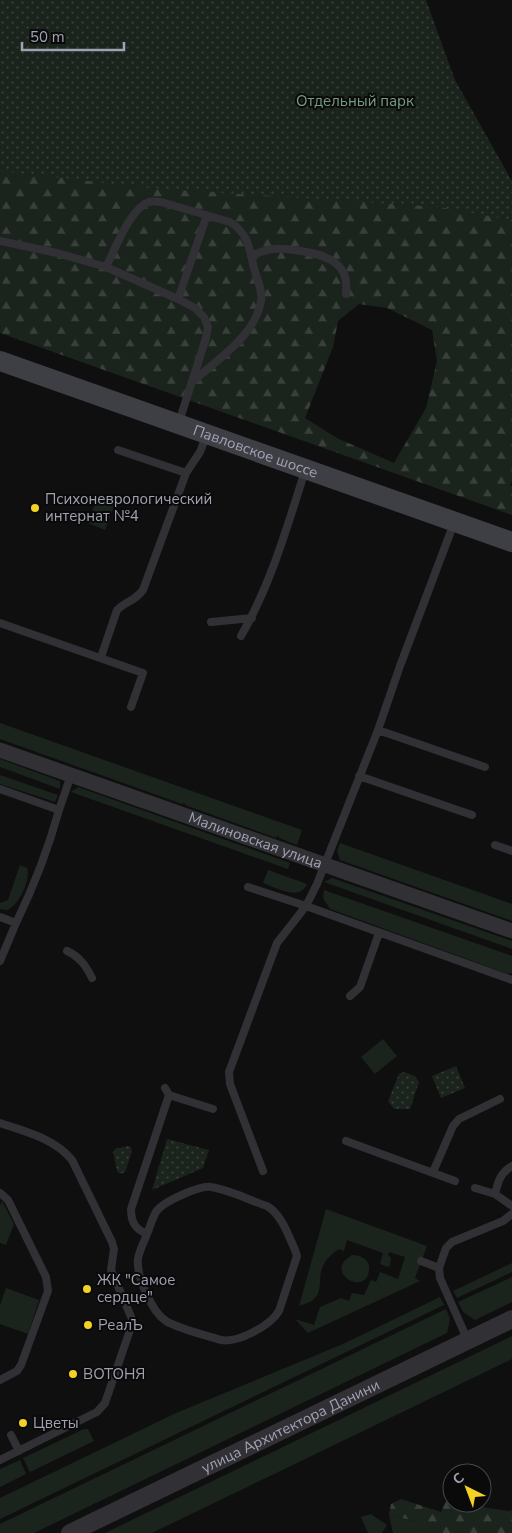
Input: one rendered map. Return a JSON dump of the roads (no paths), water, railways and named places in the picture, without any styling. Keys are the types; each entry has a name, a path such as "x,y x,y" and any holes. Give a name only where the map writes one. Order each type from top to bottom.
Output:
{"main road":[{"name":"Павловское шоссе","path":"0,361 512,542"}],"street":[{"name":"Малиновская улица","path":"0,750 512,931"},
{"name":"улица Архитектора Данини","path":"70,1533 512,1319"}],"lane":[{"path":"106,267 130,220 139,209 149,202 161,202 230,222 246,236 260,287 261,301 249,328 239,341 192,382"},
{"path":"178,299 207,215"},
{"path":"0,241 57,252 106,267 178,299 195,308 204,317 208,327 178,424"},
{"path":"251,256 280,248 315,253 328,258 338,265 345,274 346,294"},
{"path":"101,657 117,610 122,604 137,598 143,590 186,473 200,452 208,434"},
{"path":"118,450 186,473"},
{"path":"241,636 260,602 285,537 305,469"},
{"path":"263,1170 230,1084 229,1072 277,943 306,906 324,864 378,730 454,521"},
{"path":"211,622 252,618"},
{"path":"0,623 143,673 131,707"},
{"path":"378,730 485,767"},
{"path":"0,961 49,846 71,775"},
{"path":"359,776 472,815"},
{"path":"0,790 59,810"},
{"path":"495,845 512,851"},
{"path":"248,887 512,980"},
{"path":"0,917 16,923"},
{"path":"350,996 360,987 379,933"},
{"path":"67,951 82,961 92,978"},
{"path":"147,1234 134,1226 131,1218 131,1209 167,1092 213,1109"},
{"path":"433,1172 453,1126 459,1119 500,1099"},
{"path":"0,1123 50,1141 66,1152 72,1160 112,1242 114,1249 111,1270 132,1319 106,1403 97,1412 0,1460"},
{"path":"346,1141 456,1181"},
{"path":"495,1194 500,1177 512,1166"},
{"path":"203,1187 214,1187 267,1206 278,1215 296,1256 276,1316 263,1326 229,1341 168,1322 156,1311 144,1288 140,1275 138,1260 147,1234 160,1207 167,1202 203,1187"},
{"path":"474,1188 495,1194 512,1206"},
{"path":"0,1193 8,1200 35,1253 46,1277 48,1291 21,1366 17,1371 0,1380"},
{"path":"468,1341 440,1278 439,1268 446,1248 452,1242 503,1221 512,1214"},
{"path":"421,1261 439,1268"},
{"path":"11,1435 19,1451"}],"place":[{"name":"Психоневрологический интернат №4","path":"35,508"},
{"name":"ЖК \"Самое сердце\"","path":"87,1289"},
{"name":"РеалЪ","path":"88,1325"},
{"name":"ВОТОНЯ","path":"73,1374"},
{"name":"Цветы","path":"23,1423"}],"park label":[{"name":"Отдельный парк","path":"355,101"}]}
